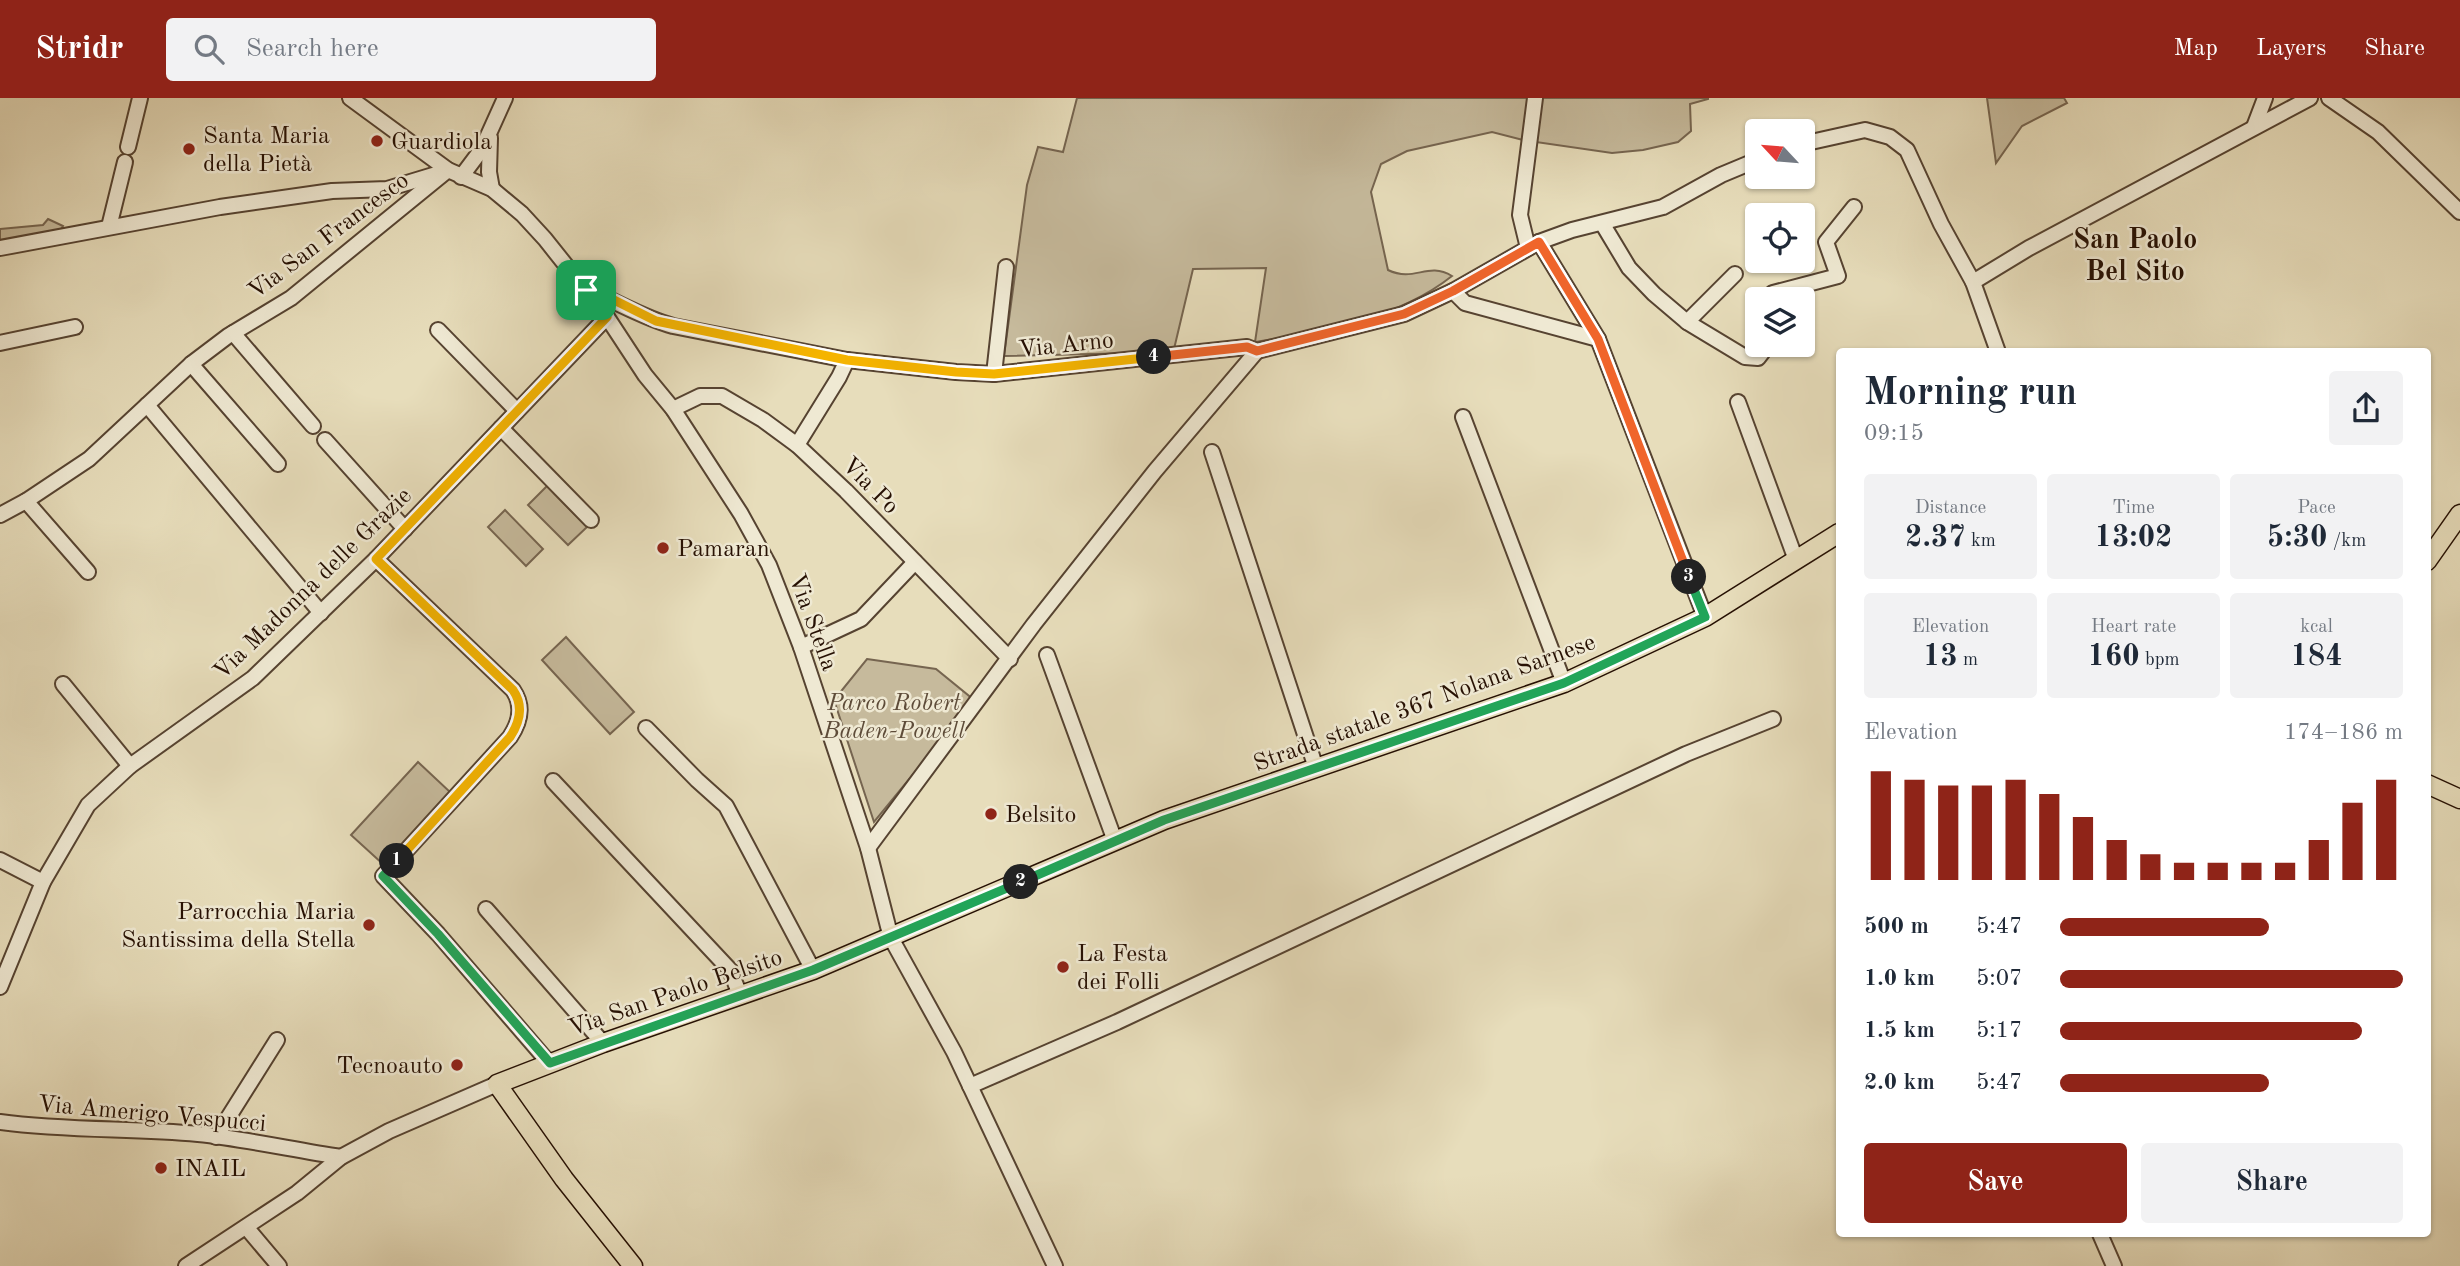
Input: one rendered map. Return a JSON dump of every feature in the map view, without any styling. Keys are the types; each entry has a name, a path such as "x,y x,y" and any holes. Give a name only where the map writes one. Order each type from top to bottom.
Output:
{"main road":[{"path":"2431,555 2460,514"},
{"name":"Strada statale 367 Nolana Sarnese","path":"1164,820 1564,683 1705,617 1836,535"},
{"path":"2431,786 2460,799"},
{"name":"Via San Paolo Belsito","path":"497,1084 603,1043 813,970 1164,820"},
{"path":"497,1084 564,1179 633,1266"}],"street":[{"path":"128,147 140,98"},
{"path":"349,98 455,174 492,189 522,214 586,290"},
{"path":"492,189 488,152 491,130 505,98"},
{"path":"1535,98 1520,215 1533,245 1598,339 1705,617"},
{"path":"2254,127 2265,98"},
{"path":"1973,282 2029,248 2310,98"},
{"path":"2329,98 2378,132 2460,212"},
{"name":"Via San Francesco","path":"0,516 89,459 191,364 233,333 291,298 396,214 455,174 481,149 491,130"},
{"path":"1815,141 1865,130 1890,137 1907,150 1941,224 1973,282 1997,348"},
{"path":"109,227 125,162"},
{"name":"Via Arno","path":"586,290 612,299 656,321 847,360 956,372 994,374 1247,347 1257,351 1404,314 1453,291 1533,245 1572,230 1663,207 1745,165"},
{"path":"0,248 220,207 332,191 387,189 455,174"},
{"path":"387,189 394,201 396,214"},
{"path":"1796,287 1838,276 1826,242 1854,207"},
{"path":"1602,223 1629,268 1654,294 1687,322 1745,356"},
{"path":"994,374 1006,267"},
{"path":"1687,322 1734,274"},
{"name":"Via Stella","path":"586,290 645,375 673,409 741,514 769,565 801,647 868,848 891,938 954,1052 1055,1266"},
{"path":"1453,291 1465,303 1598,339"},
{"name":"Via Madonna delle Grazie","path":"0,987 6,954 43,882 88,805 130,766 253,678 376,559 607,317"},
{"path":"0,343 75,327"},
{"path":"438,330 517,411"},
{"path":"233,333 313,426"},
{"path":"868,848 1034,625 1155,471 1257,351"},
{"path":"797,445 847,360"},
{"path":"191,364 278,464"},
{"name":"Via Po","path":"673,409 700,396 722,396 797,445 846,491 1010,659"},
{"path":"1738,402 1796,559"},
{"path":"147,405 321,613"},
{"path":"1463,417 1564,683"},
{"path":"501,428 591,520"},
{"path":"325,440 405,529"},
{"path":"1212,452 1316,768"},
{"path":"26,501 88,572"},
{"path":"376,559 513,690 520,714 518,725 510,737 383,876 438,934 550,1063"},
{"path":"801,647 861,619 915,562"},
{"path":"1047,655 1115,841"},
{"path":"63,684 130,766"},
{"path":"970,1086 1117,1022 1686,754 1773,719"},
{"path":"646,728 726,806 813,970"},
{"path":"553,781 730,970 740,995"},
{"path":"0,860 43,882"},
{"path":"486,909 603,1043"},
{"path":"216,1137 277,1040"},
{"name":"Via San Paolo Belsito","path":"186,1266 298,1193 341,1157 389,1131 497,1084"},
{"name":"Via Amerigo Vespucci","path":"0,1122 65,1130 137,1130 216,1137 341,1157"},
{"path":"246,1227 279,1266"},
{"path":"2101,1237 2114,1266"}],"green space":[{"path":"1077,98 1708,99 1690,104 1691,131 1678,142 1643,150 1612,153 1523,140 1492,132 1407,151 1381,164 1371,192 1388,270 1406,274 1435,271 1452,276 1431,291 1384,313 1333,328 1255,342 1266,268 1193,269 1174,349 1135,353 1004,356 1027,185 1038,147 1063,152"},
{"path":"1987,98 2064,98 2067,103 2022,126 1996,163"},
{"path":"48,219 63,226 60,231 0,243 0,229 43,225"},
{"path":"547,486 587,527 568,545 528,505"},
{"path":"505,510 543,549 526,566 488,527"},
{"path":"566,637 634,712 610,734 542,660"},
{"name":"Parco Robert Baden-Powell","path":"867,659 936,669 974,700 874,822 834,700"},
{"path":"418,762 450,792 384,865 351,835"}],"place":[{"name":"Guardiola","path":"377,141"},
{"name":"Santa Maria della Pietà","path":"189,149"},
{"name":"Pamaran","path":"663,548"},
{"name":"Belsito","path":"991,814"},
{"name":"Parrocchia Maria Santissima della Stella","path":"369,925"},
{"name":"La Festa dei Folli","path":"1063,967"},
{"name":"Tecnoauto","path":"457,1065"},
{"name":"INAIL","path":"161,1168"}],"district":[{"name":"San Paolo Bel Sito","path":"2135,254"}],"route":[{"path":"1539,242 1598,339 1705,617 1564,683 1164,820 813,970 550,1063 438,934 383,876 510,737 518,725 520,705 513,690 376,559 607,317 586,290 673,326 847,360 994,374 1247,347 1257,351 1404,314 1453,291 1539,242"}]}
